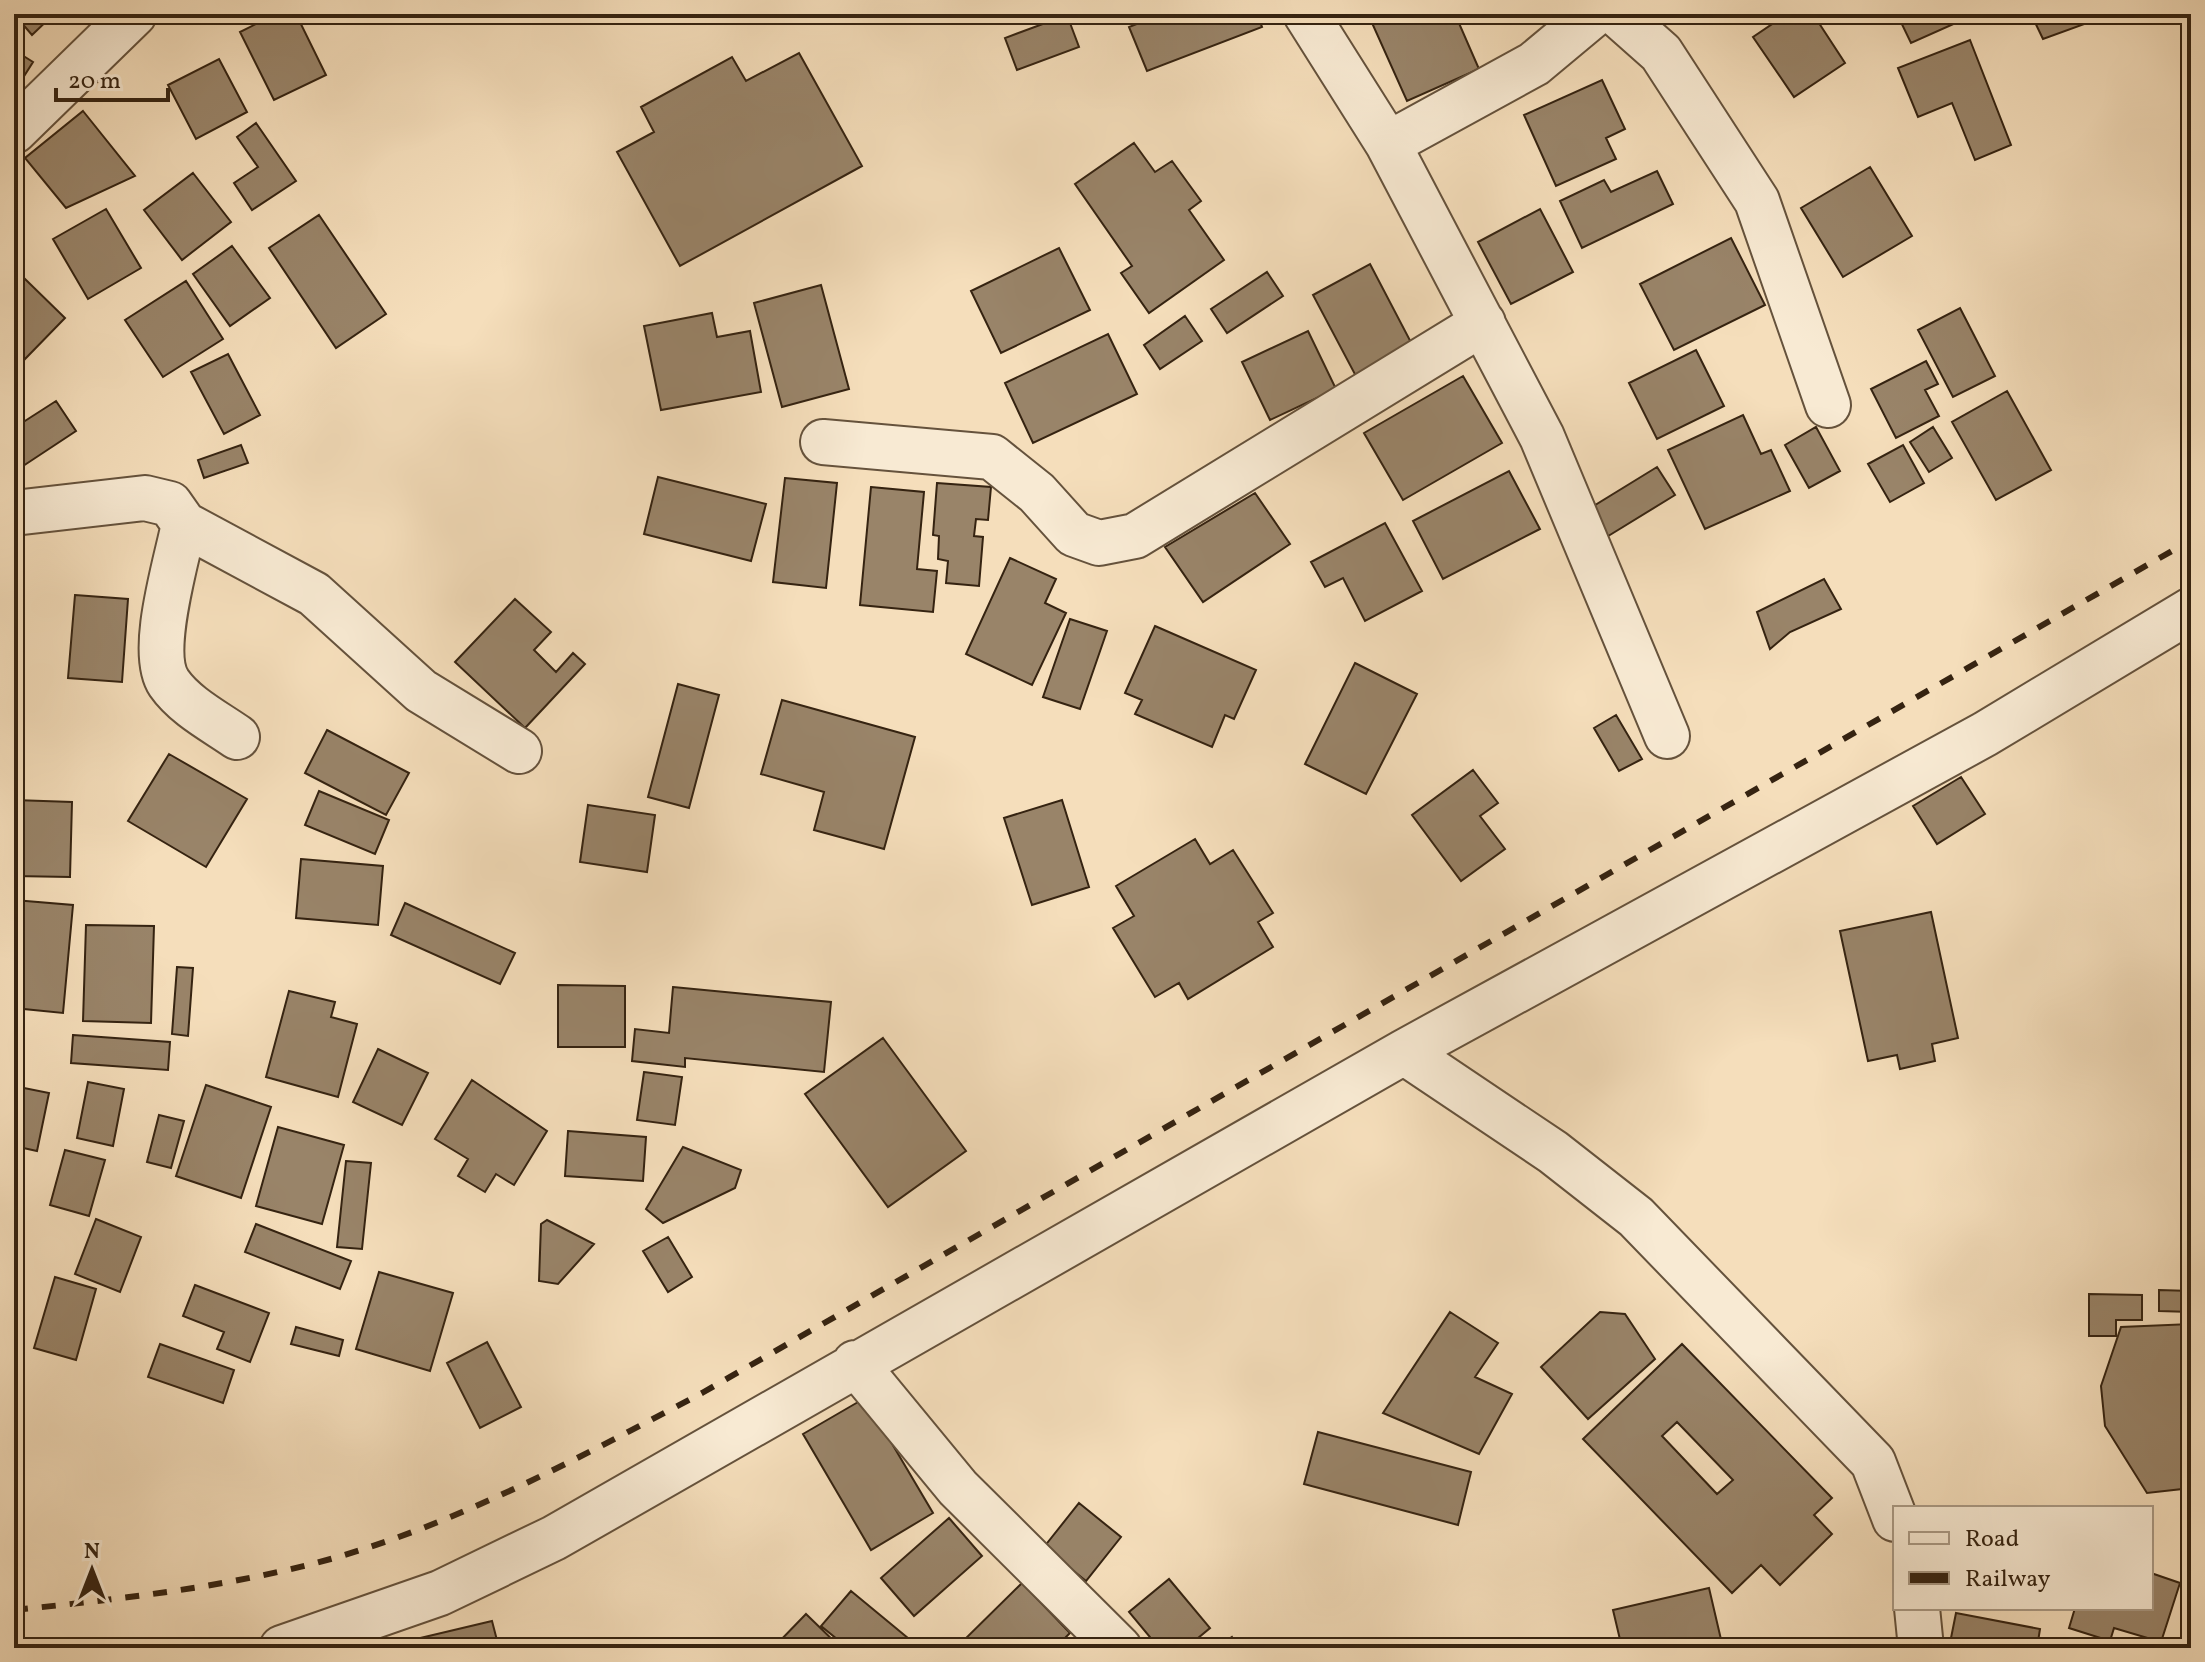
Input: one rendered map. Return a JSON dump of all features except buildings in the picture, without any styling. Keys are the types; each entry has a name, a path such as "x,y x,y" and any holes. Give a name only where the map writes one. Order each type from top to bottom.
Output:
{"street":[{"path":"14,131 134,14"},
{"path":"1306,14 1388,144 1565,486 1667,736"},
{"path":"1388,144 1534,64 1594,14"},
{"path":"1617,14 1661,53 1757,201 1828,405"},
{"path":"823,442 992,457 1037,493 1074,534 1099,543 1135,536 1483,323"},
{"path":"14,513 145,498 170,504 184,524 314,594 421,691 519,751"},
{"path":"184,524 160,650 167,681 187,703 237,737"},
{"path":"282,1648 440,1593 554,1538 855,1363 1404,1052 1985,734 2191,610"},
{"path":"1404,1052 1553,1152 1636,1217 1873,1462 1893,1514"},
{"path":"855,1363 958,1488 1119,1648"},
{"path":"1917,1610 1921,1648"}],"railway":[{"path":"14,1610 213,1585 334,1558 443,1520 548,1472 702,1393 2191,540"}]}
